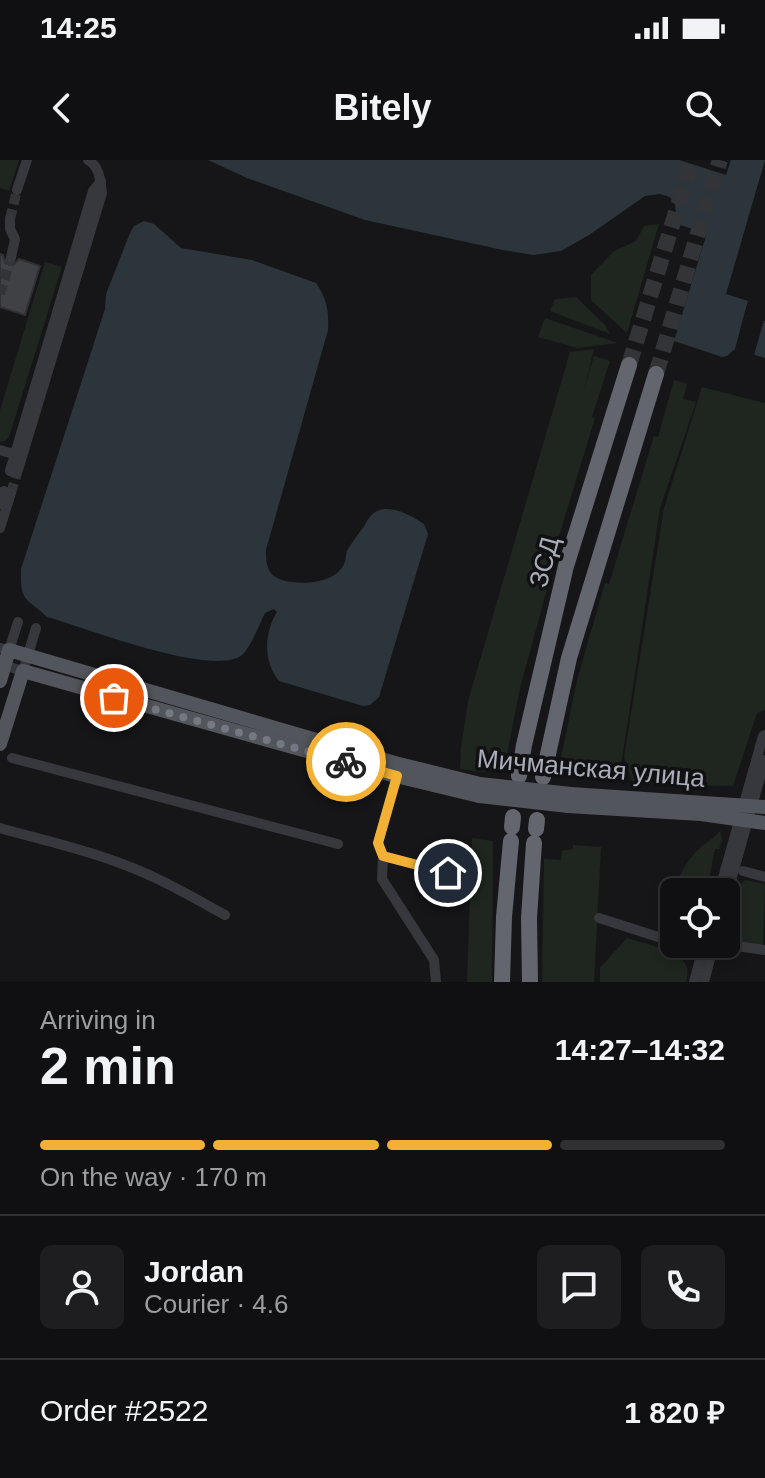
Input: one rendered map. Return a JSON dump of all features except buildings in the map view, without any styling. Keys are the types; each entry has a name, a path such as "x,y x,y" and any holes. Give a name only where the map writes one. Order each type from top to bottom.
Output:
{"highway":[{"name":"ЗСД","path":"519,776 566,566 629,365"},
{"name":"ЗСД","path":"543,777 569,658 656,374"},
{"path":"502,982 512,828"},
{"path":"530,982 529,918 536,831"}],"main road":[{"name":"Мичманская улица","path":"4,649 479,790"},
{"path":"0,681 4,649"},
{"name":"Мичманская улица","path":"23,671 397,776 479,790 570,800 749,811 765,823"},
{"path":"0,744 23,671"}],"street":[{"path":"17,190 27,160"},
{"path":"14,472 102,193 99,172 88,160"},
{"path":"10,219 10,229 15,239 11,257"},
{"path":"0,450 18,456"},
{"path":"0,504 7,492 0,528"},
{"path":"4,649 18,622"},
{"path":"23,671 36,628"},
{"name":"Мичманская улица","path":"2,665 23,671"},
{"path":"724,878 749,811 765,735"},
{"path":"12,758 338,844"},
{"path":"731,878 765,760"},
{"path":"397,776 378,843 383,856 382,879 434,960 436,982"},
{"path":"0,828 126,865 225,915"},
{"path":"383,856 448,873"},
{"path":"743,871 765,877"},
{"path":"599,918 660,938"},
{"path":"740,947 765,950"},
{"path":"694,982 704,958"},
{"path":"704,982 707,958"}],"shaded area":[{"path":"0,160 19,160 9,191 0,188"},
{"path":"208,160 679,160 726,175 731,160 765,160 726,294 748,301 744,315 765,321 765,358 735,349 722,357 674,341 706,236 680,225 670,197 660,194 645,196 561,251 533,255 365,220 247,178"},
{"path":"144,221 154,224 181,248 252,260 316,283 323,294 328,311 328,330 266,550 266,560 270,572 282,580 305,583 322,580 341,569 347,551 375,512 395,510 424,524 428,534 379,697 370,705 363,706 279,681 270,665 267,647 277,612 274,609 265,613 242,655 227,660 204,660 147,648 47,617 23,594 21,569 105,309 106,294 130,233 134,226"},
{"path":"659,224 627,333 591,300 591,275 614,251 636,241 644,226"},
{"path":"45,262 62,267 9,437 0,442 0,410"},
{"path":"576,297 605,325 610,334 550,311 555,299"},
{"path":"545,318 618,343 577,348 538,337"},
{"path":"594,349 584,389 594,356 610,361 550,566 553,567 520,688 504,770 481,772 460,769 468,701 570,352"},
{"path":"674,380 687,384 683,399 696,402 660,508 620,773 596,780 582,780 558,772 577,680 605,583 609,584"},
{"path":"702,387 765,403 765,710 757,713 733,786 633,784 624,757 664,508"},
{"path":"720,831 722,840 719,849 715,849 709,878 679,878 692,857"},
{"path":"472,838 493,841 492,982 467,982"},
{"path":"573,845 601,847 594,982 542,982 544,859 561,860 562,851 573,849"},
{"path":"745,880 765,884 763,945 740,942 740,885"},
{"path":"627,938 660,947 660,958 679,958 684,962 687,973 686,982 600,982 600,968"}],"pier":[{"path":"744,315 764,320 754,355 735,349"}],"tunnel":[{"path":"629,365 692,160"},
{"path":"656,374 720,160"},
{"path":"10,219 17,190"},
{"path":"0,294 11,257"},
{"path":"11,493 17,473"}],"way so far":[{"path":"114,698 346,762"}],"route":[{"path":"346,762 397,776 378,843 383,856 448,873"}]}
